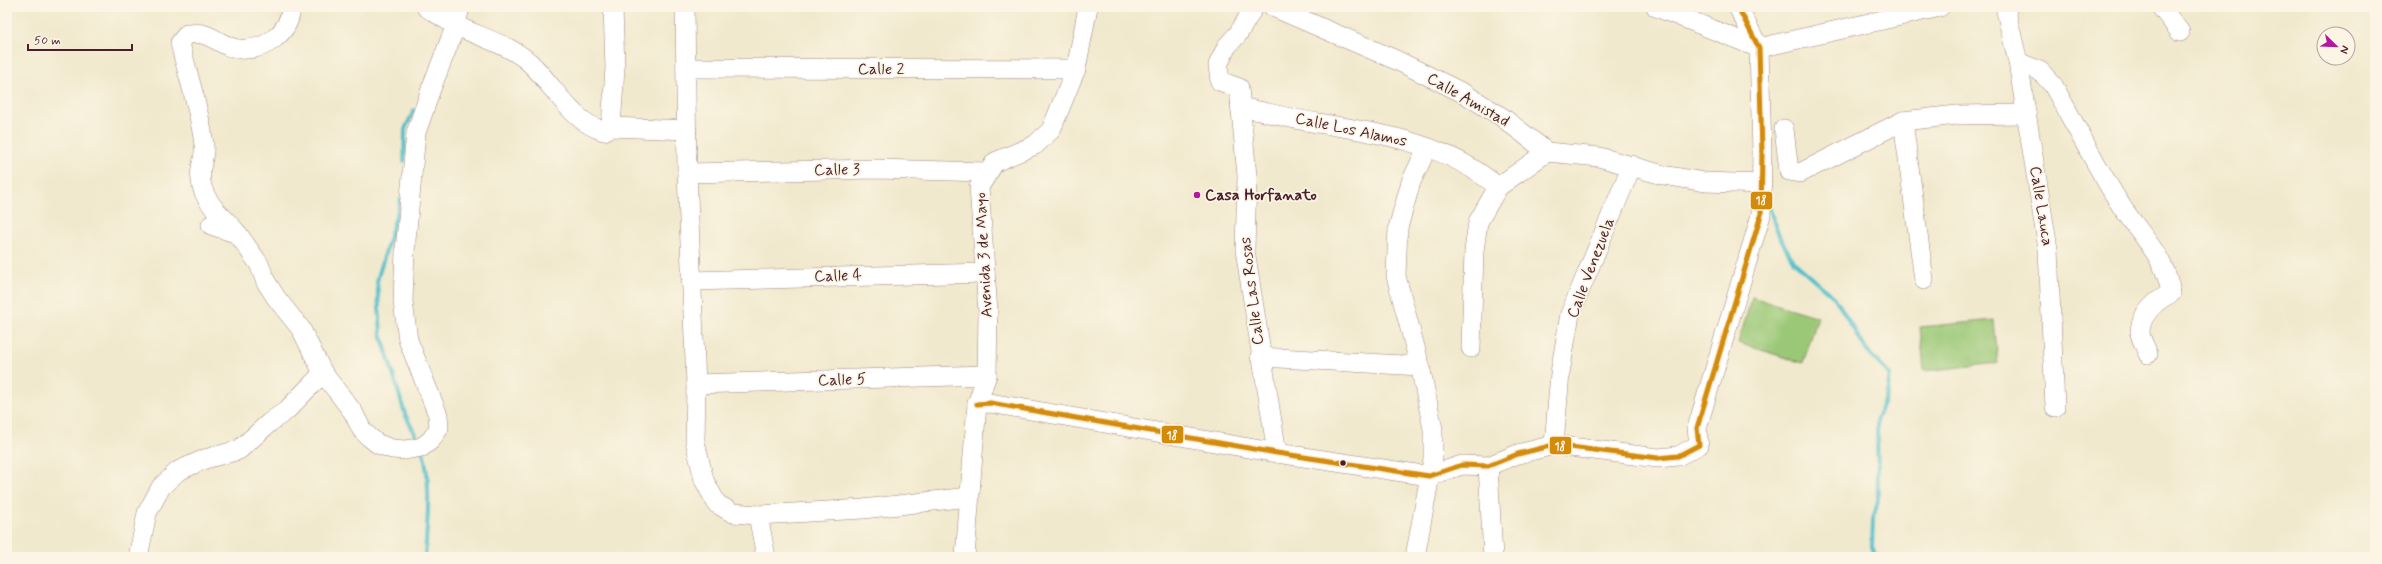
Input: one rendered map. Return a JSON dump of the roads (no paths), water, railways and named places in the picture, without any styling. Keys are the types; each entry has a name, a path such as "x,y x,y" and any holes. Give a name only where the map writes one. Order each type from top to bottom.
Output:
{"street":[{"path":"291,7 290,18 285,29 260,48 238,49 202,34 187,34 180,43 196,98 205,147 199,171 204,191 213,208 238,234 259,264 266,282 277,299 301,329 323,373 352,412 362,430 378,444 405,450 422,447 431,440 439,428 438,415 408,340 403,301 405,251 416,133 431,89 456,25 460,7"},
{"path":"426,7 456,25 516,53 534,66 581,120 604,131 611,126 687,130"},
{"path":"611,126 615,68 613,7"},
{"path":"685,7 687,173 696,384 695,441 704,480 717,504 733,513 758,515 863,509 969,497"},
{"name":"Avenida 3 de Mayo","path":"965,557 977,404 987,375 988,312 979,187 987,172 995,162 1035,145 1051,130 1076,69 1088,7"},
{"name":"Calle Las Rosas","path":"1254,7 1238,34 1227,46 1218,65 1220,81 1239,88 1247,176 1245,250 1260,357 1277,453"},
{"name":"Calle Amistad","path":"1273,7 1396,60 1465,94 1502,117 1547,152"},
{"path":"1656,7 1759,48 1940,7"},
{"path":"977,404 990,403 1277,453 1428,476 1462,465 1488,466 1518,454 1554,445 1658,458 1678,456 1699,445 1697,428 1761,215 1762,184 1759,48 1738,7"},
{"name":"Calle Lauca","path":"2005,7 2018,62 2025,114 2048,249 2055,407"},
{"path":"2161,7 2180,32"},
{"path":"2018,62 2040,71 2053,85 2123,207 2155,251 2166,272 2171,293 2148,311 2142,323 2140,334 2148,354"},
{"name":"Calle 2","path":"686,68 1076,69"},
{"name":"Calle Los Alamos","path":"1240,107 1316,123 1378,133 1450,155 1464,162 1498,187"},
{"path":"1784,129 1789,171 1800,173 1903,121 1957,115 2025,114"},
{"path":"1903,121 1924,280"},
{"path":"1415,557 1428,476 1433,459 1433,429 1420,366 1396,276 1398,228 1411,182 1427,148"},
{"path":"1471,348 1474,252 1478,222 1498,187 1547,152 1599,158 1632,165 1663,174 1705,182 1762,184"},
{"name":"Calle Venezuela","path":"1554,445 1560,373 1570,314 1632,165"},
{"name":"Calle 3","path":"687,173 876,169 987,172"},
{"path":"211,225 238,234"},
{"name":"Calle 4","path":"691,281 985,273"},
{"path":"1260,357 1420,366"},
{"path":"138,557 147,513 161,487 178,471 206,459 239,450 269,423 287,410 323,373"},
{"name":"Calle 5","path":"696,384 987,375"},
{"path":"1488,466 1493,557"},
{"path":"758,515 766,557"}],"waterway":[{"path":"404,161 405,129 414,110"},
{"path":"401,199 377,281 381,334 405,414 419,442"},
{"path":"1769,207 1780,238 1794,262 1835,298 1867,351 1890,375 1887,394 1877,418 1878,501 1873,519 1872,547 1878,557"},
{"path":"423,452 426,465 428,491 425,557"}],"place":[{"name":"Casa Horfanato","path":"1197,195"}]}
